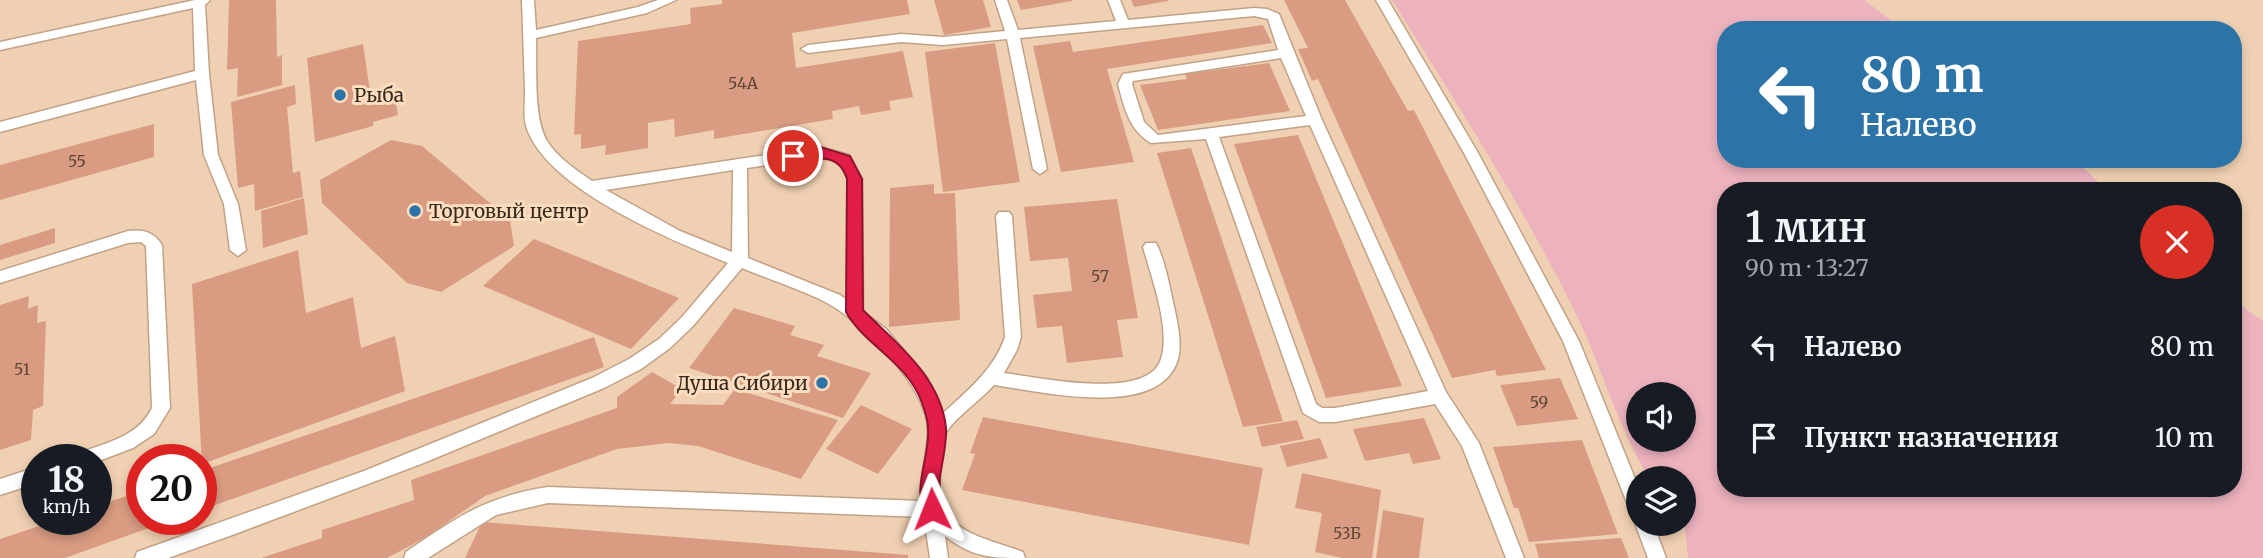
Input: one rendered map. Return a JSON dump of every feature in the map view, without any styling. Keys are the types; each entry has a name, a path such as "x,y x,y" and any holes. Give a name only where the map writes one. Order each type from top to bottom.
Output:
{"lane":[{"path":"528,0 533,126 536,136 559,164 589,187 675,235 816,290 855,312 880,334 922,383 937,429 929,485 939,558"},
{"path":"529,36 642,10 670,0"},
{"path":"1000,0 1013,35 1040,169"},
{"path":"1114,0 1124,26"},
{"path":"1382,0 1471,153 1571,341 1626,479"},
{"path":"0,46 202,1 202,74 211,155 231,204 238,250"},
{"path":"808,48 901,38 943,41 1124,26 1243,6 1275,17 1286,53 1439,396 1470,443 1515,558"},
{"path":"1286,53 1128,77 1125,84 1139,127 1145,135 1156,140 1315,120"},
{"path":"0,127 202,74"},
{"path":"1211,134 1309,408 1319,415 1335,415 1439,396"},
{"path":"589,187 820,152 844,159 855,179 855,312"},
{"path":"144,558 454,444 629,367 674,335 740,260 740,164"},
{"path":"937,429 1006,358 1013,338 1004,216"},
{"path":"0,277 128,237 142,235 154,245 162,408 156,422 141,436 112,447"},
{"path":"989,378 1101,390 1135,388 1160,376 1170,359 1171,335 1150,247"},
{"path":"0,487 21,480"},
{"path":"413,558 476,514 518,498 548,495 932,509 954,535 974,546 1016,558"},
{"path":"1649,536 1657,558"}],"shaded area":[{"path":"1392,0 1864,0 1892,21 1717,21 1717,168 2084,168 2098,182 1717,182 1717,497 2242,497 2242,306 2263,321 2263,558 1688,558 1686,536 1696,536 1696,466 1642,466 1635,452 1696,452 1696,382 1626,382 1626,433 1585,333 1533,232"}],"building":[{"path":"229,0 276,0 277,57 282,55 282,85 237,97 238,68 227,70"},
{"path":"722,0 907,0 910,14 792,33 796,68 903,51 913,97 889,101 891,110 861,115 859,106 832,111 833,119 714,139 714,130 675,137 674,119 648,123 648,148 605,155 606,145 581,149 581,134 574,135 578,41 691,24 690,8 722,4"},
{"path":"934,0 983,0 991,27 944,35"},
{"path":"1017,0 1072,0 1072,1 1021,10"},
{"path":"1131,0 1168,0 1168,1 1134,7"},
{"path":"1284,0 1345,0 1408,111 1414,110 1546,370 1497,376 1495,370 1452,378 1318,79 1312,81 1298,49 1308,48"},
{"path":"1263,25 1272,43 1107,69 1134,162 1061,172 1033,46 1070,41 1073,52"},
{"path":"995,43 1020,182 943,192 925,52"},
{"name":"Рыба","path":"363,44 371,98 394,92 398,115 373,122 373,126 315,142 307,58"},
{"path":"1269,63 1290,111 1158,130 1140,85 1187,79 1185,74"},
{"path":"295,85 296,104 287,107 293,173 300,171 303,197 255,211 254,184 238,188 231,102"},
{"path":"154,124 154,157 0,200 0,165"},
{"path":"1298,135 1402,386 1326,398 1234,144"},
{"name":"Торговый центр","path":"391,140 422,146 510,220 514,246 441,292 407,283 322,203 320,180"},
{"path":"1191,148 1283,421 1243,427 1157,153"},
{"path":"934,184 934,194 955,193 960,320 889,327 890,188"},
{"path":"304,198 308,234 263,248 261,211"},
{"path":"1117,199 1138,318 1117,320 1123,357 1067,363 1062,326 1037,328 1033,295 1072,291 1068,258 1030,261 1024,207"},
{"path":"55,228 55,243 0,260 0,245"},
{"path":"534,239 679,298 631,349 483,286"},
{"path":"298,250 306,313 353,297 361,348 395,336 405,391 217,459 217,444 201,444 192,284"},
{"path":"29,296 28,309 38,305 37,323 46,321 43,406 33,410 31,440 0,450 0,305"},
{"path":"734,308 795,326 790,335 824,345 817,356 871,373 843,418 689,368"},
{"path":"594,337 604,367 217,504 217,466"},
{"path":"652,372 682,389 670,404 723,405 735,389 838,420 801,479 698,446 669,443 617,449 485,496 425,538 387,558 261,558 322,538 322,530 414,500 411,480 617,408 617,397"},
{"path":"1560,378 1578,419 1517,426 1500,385"},
{"path":"861,405 912,429 878,474 826,449"},
{"path":"983,417 1263,468 1249,545 962,490 975,454 970,453"},
{"path":"1424,418 1441,459 1413,464 1409,453 1365,461 1353,429"},
{"path":"1297,420 1304,439 1262,447 1256,427"},
{"path":"1320,438 1328,458 1287,467 1280,446"},
{"path":"1582,440 1618,534 1529,542 1493,447"},
{"path":"1302,473 1381,490 1372,558 1342,558 1315,552 1322,513 1295,508"},
{"path":"126,496 126,535 129,535 65,558 0,558 0,539 21,532 21,535 112,535 112,501"},
{"path":"1383,510 1424,518 1419,558 1376,558"},
{"path":"482,522 908,555 908,558 465,558"},
{"path":"1621,538 1629,558 1539,558 1535,544"}],"place":[{"name":"Рыба","path":"340,95"},
{"name":"Торговый центр","path":"415,211"},
{"name":"Душа Сибири","path":"822,383"}],"route":[{"path":"793,156 820,152 844,159 851,168 855,179 855,312 880,334 906,363 922,383 931,404 937,429 929,485 932,509"}]}
